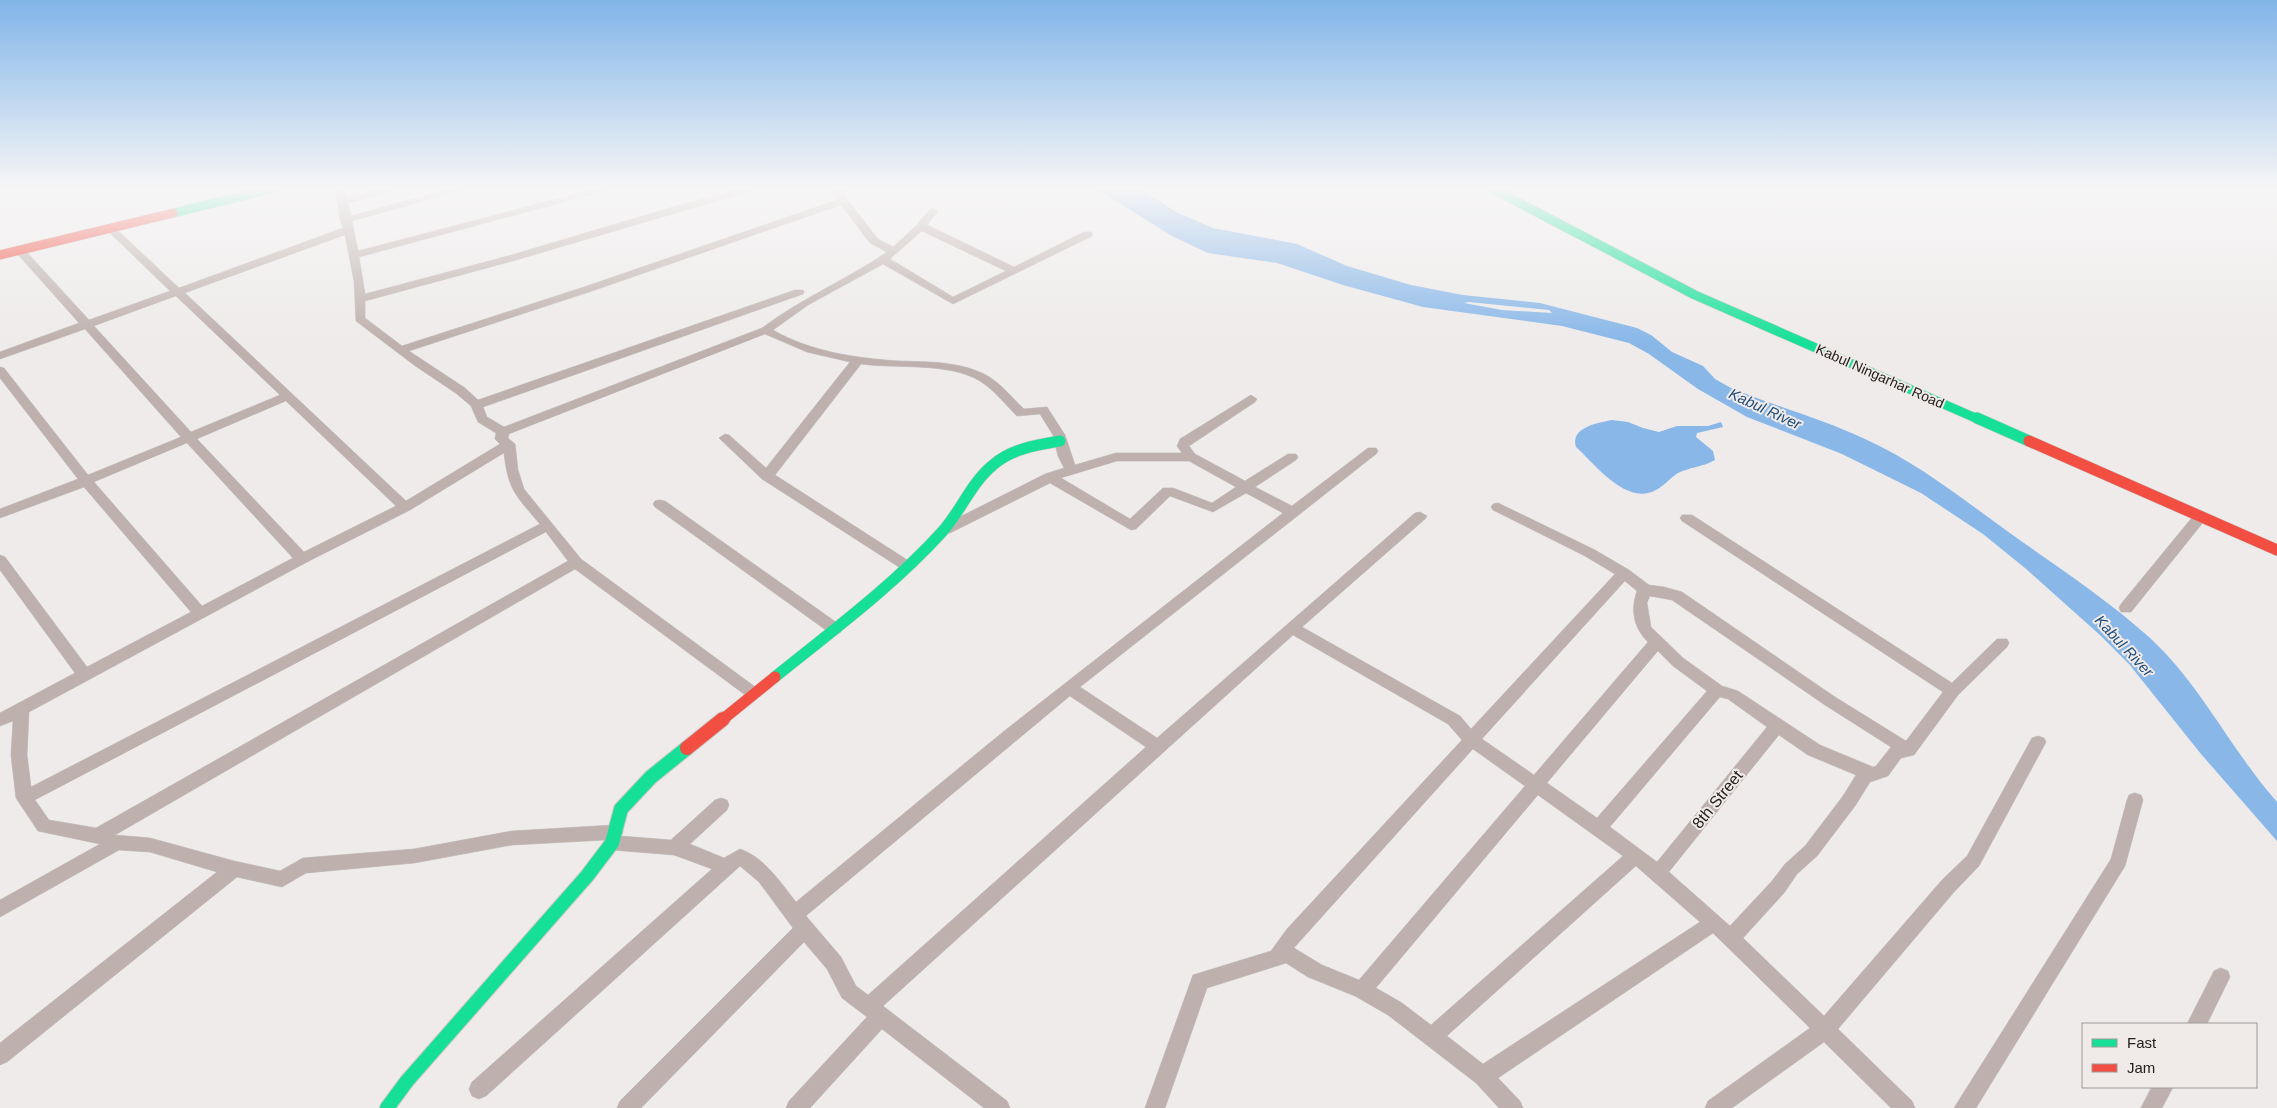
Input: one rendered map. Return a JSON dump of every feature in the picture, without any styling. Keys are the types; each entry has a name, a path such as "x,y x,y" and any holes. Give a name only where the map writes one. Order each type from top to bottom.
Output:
{"main road":[{"path":"0,248 38,239"},
{"path":"0,255 66,239"},
{"name":"Kabul Ningarhar Road","path":"1588,239 1695,295 1981,415 2217,511"},
{"name":"Kabul Ningarhar Road","path":"1607,239 1676,274 2200,517 2277,550"},
{"path":"387,1108 407,1081 587,876 613,838 621,809 651,777 836,629 906,566 944,530 986,472 1001,458 1012,451 1028,446 1060,441"}],"street":[{"path":"121,239 405,507"},
{"path":"0,356 177,292 311,239"},
{"path":"350,239 354,255 360,299 360,318 400,350 476,405 482,419 506,438 518,490 576,562 753,694"},
{"path":"354,255 416,239"},
{"path":"360,299 576,239"},
{"path":"400,350 588,289 734,239"},
{"path":"872,239 894,252"},
{"path":"0,720 302,559 405,507 506,438 766,330 802,304 854,279 884,260 909,239"},
{"path":"947,239 1015,271"},
{"path":"884,260 953,301 1079,239"},
{"path":"19,250 189,438 302,559"},
{"path":"476,405 799,292"},
{"path":"766,330 780,340 858,360 899,364 935,364 982,377 1021,413 1043,410 1059,435 1064,456 1071,470"},
{"path":"767,476 858,360"},
{"path":"0,370 86,481 200,613"},
{"path":"0,514 86,481 288,396"},
{"path":"1251,399 1184,442 1183,446 1191,457 1292,512"},
{"path":"725,438 767,476 906,566"},
{"path":"628,1108 800,922 1070,688 1372,451"},
{"path":"944,530 1050,477 1071,470 1116,457 1191,457"},
{"path":"1050,477 1131,526 1168,491 1213,508 1292,457"},
{"path":"660,504 836,629"},
{"path":"1498,507 1590,553 1624,573 1645,590 1664,592 1677,596 1838,706 1908,750"},
{"path":"796,1108 875,1011 1158,747 1420,516"},
{"path":"2126,608 2200,517"},
{"path":"1687,518 1953,691"},
{"path":"24,798 548,525"},
{"path":"0,560 84,674"},
{"path":"98,836 576,562"},
{"path":"1278,956 1293,935 1624,573"},
{"path":"1645,590 1640,603 1644,629 1684,666 1717,690 1733,695 1814,750 1872,774"},
{"path":"1292,628 1454,720 1471,740 1599,828 1658,873 1731,938 1905,1108"},
{"path":"1362,990 1657,642"},
{"path":"1731,938 1778,887 1791,869 1811,851 1849,801 1864,777 1882,772 1896,752 1908,750 1953,691 2002,644"},
{"path":"1070,688 1158,747"},
{"path":"1599,828 1717,690"},
{"path":"21,709 19,755 24,798 44,826 98,836 117,843 150,845 282,879 303,866 414,856 512,838 613,838 690,852 726,867"},
{"name":"8th Street","path":"1658,873 1776,726"},
{"path":"1715,1108 1824,1030 1948,886 1973,861 2038,742"},
{"path":"1964,1108 2119,861 2135,800"},
{"path":"674,848 721,805"},
{"path":"0,909 117,843"},
{"path":"479,1090 740,856 765,878 834,963 849,992 1000,1108"},
{"path":"1432,1037 1635,856"},
{"path":"0,1055 234,868"},
{"path":"1483,1076 1713,923"},
{"path":"1154,1108 1200,981 1288,954 1314,971 1362,990 1395,1008 1483,1076 1513,1108"},
{"path":"2197,1023 2220,977"},
{"path":"2151,1108 2162,1088"}],"water":[{"name":"Kabul River","path":"1178,239 1269,239 1297,244 1347,266 1411,285 1463,295 1540,303 1637,328 1651,335 1672,352 1703,366 1715,379 1731,388 1832,425 1904,459 2100,597 2134,624 2168,656 2185,676 2260,782 2277,802 2277,841 2201,754 2129,664 2100,635 2025,568 1983,534 1921,493 1842,454 1747,417 1698,389 1649,354 1629,343 1562,326 1423,307 1343,285 1277,263 1208,253","holes":["1464,303 1549,310 1552,313 1502,310"]},
{"path":"1612,420 1628,422 1659,432 1677,426 1708,426 1721,422 1723,427 1697,433 1696,437 1713,451 1715,460 1678,473 1656,490 1634,493 1612,481 1576,447 1575,440 1581,430"}],"traffic: fast":[{"path":"1588,239 1695,295 2029,441"},
{"path":"775,677 861,607 923,552 950,523 984,473 993,465 1009,454 1038,445 1060,441"},
{"path":"387,1108 407,1081 587,876 612,843 621,809 651,777 687,748"}],"traffic: jam":[{"path":"0,255 67,239"},
{"path":"2029,441 2277,550"},
{"path":"687,748 775,677"}]}
